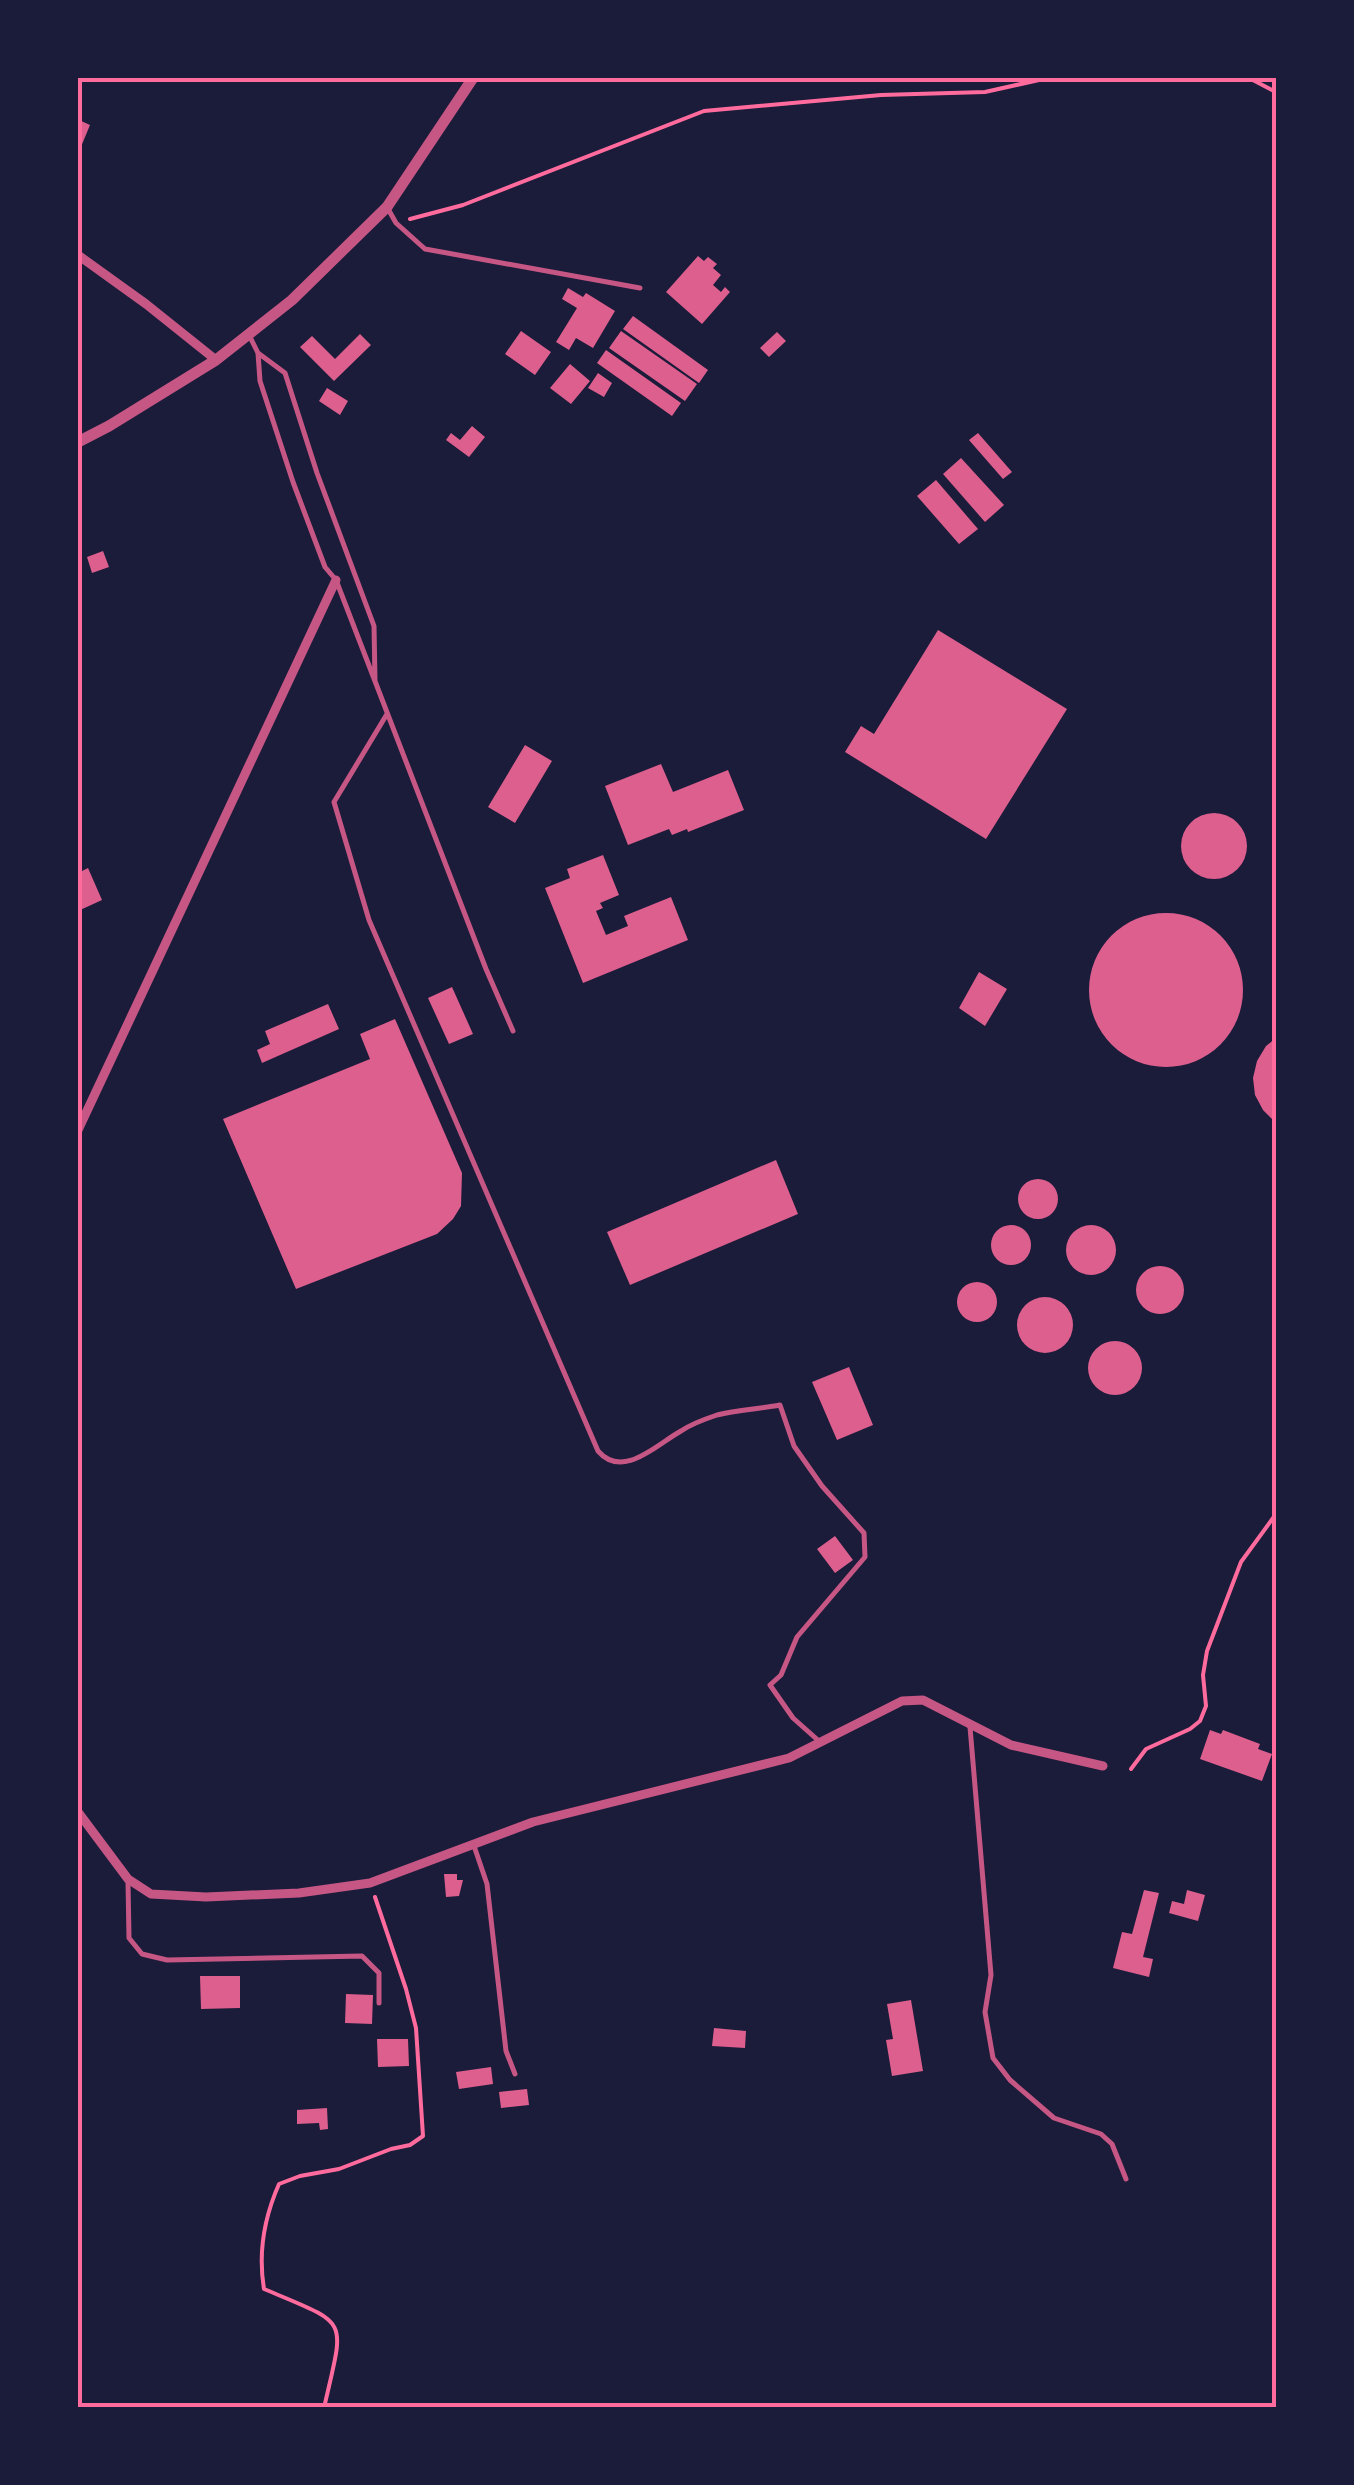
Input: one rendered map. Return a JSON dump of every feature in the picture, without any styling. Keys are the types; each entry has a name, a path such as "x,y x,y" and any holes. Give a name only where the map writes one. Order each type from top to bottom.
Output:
{"street":[{"path":"78,442 216,360 292,300 387,207 473,78"},
{"path":"78,255 216,360"},
{"path":"78,1130 336,580"},
{"path":"78,1812 128,1880 150,1894 206,1897 299,1893 370,1882 534,1822 788,1758 902,1702 922,1700 1011,1746 1103,1766"}],"lane":[{"path":"387,207 396,223 425,249 640,288"},
{"path":"249,335 258,353 260,381 293,482 326,567 336,580 513,1031"},
{"path":"258,353 284,373 374,626 376,684"},
{"path":"386,714 334,802 370,920 598,1452 605,1460 633,1460 682,1430 716,1416 780,1405 794,1446 822,1486 864,1533 865,1557 797,1637 781,1675 770,1685 792,1718 820,1742"},
{"path":"970,1727 992,1975 985,2012 993,2058 1010,2080 1054,2118 1101,2134 1112,2144 1126,2178"},
{"path":"472,1844 487,1884 506,2051 515,2074"},
{"path":"128,1880 129,1938 142,1954 168,1960 362,1956 379,1973 379,2003"}],"path":[{"path":"396,223 463,205 704,112 881,95 986,92 1048,78"},
{"path":"1249,78 1276,92"},
{"path":"1131,1768 1146,1749 1190,1730 1200,1721 1206,1706 1203,1675 1207,1652 1240,1562 1276,1514"},
{"path":"324,2408 339,2340 336,2326 307,2306 264,2290 260,2263 268,2209 279,2184 339,2169 391,2148 410,2145 423,2136 416,2028 370,1882"}],"building":[{"path":"79,120 90,125 78,154 78,123"},
{"path":"698,256 717,264 713,268 721,275 713,285 721,292 725,287 730,292 702,324 666,292"},
{"path":"568,288 583,297 586,293 615,311 593,348 576,338 569,350 556,342 577,308 562,299"},
{"path":"633,316 708,370 699,383 623,329"},
{"path":"521,331 551,352 535,375 505,354"},
{"path":"621,331 697,384 685,401 609,348"},
{"path":"777,332 786,341 769,357 760,348"},
{"path":"360,334 371,345 334,381 300,347 312,336 335,359"},
{"path":"606,350 681,403 672,416 597,363"},
{"path":"570,364 590,381 571,404 550,388"},
{"path":"598,373 612,383 604,397 588,388"},
{"path":"327,388 348,401 340,415 319,401"},
{"path":"472,426 485,437 469,457 446,440 451,433 460,440"},
{"path":"978,433 1012,472 1003,479 969,440"},
{"path":"961,458 1004,505 985,522 943,474"},
{"path":"936,480 978,529 959,544 917,496"},
{"path":"103,551 109,567 92,573 87,557"},
{"path":"938,630 1067,709 986,839 845,752 861,726 874,734"},
{"path":"525,745 552,761 515,823 488,807"},
{"path":"661,764 673,792 728,770 744,810 688,832 687,829 672,835 669,829 628,845 605,786"},
{"path":"1214,813 1238,822 1247,846 1238,870 1214,879 1190,870 1181,846 1190,822"},
{"path":"603,855 619,895 600,903 603,908 596,911 606,935 628,926 624,916 671,897 688,940 583,983 545,888 570,878 567,869"},
{"path":"88,868 102,900 78,911 78,873"},
{"path":"1166,913 1196,919 1221,935 1237,960 1243,990 1237,1020 1221,1045 1196,1061 1166,1067 1136,1061 1111,1045 1095,1020 1089,990 1095,960 1111,935 1136,919"},
{"path":"979,972 1007,989 985,1026 959,1008"},
{"path":"452,987 473,1034 449,1044 428,998"},
{"path":"328,1004 339,1029 262,1063 257,1050 270,1044 265,1031"},
{"path":"395,1019 462,1173 461,1206 437,1234 296,1289 223,1119 370,1059 360,1034"},
{"path":"1276,1038 1276,1123 1255,1095 1253,1078 1257,1061"},
{"path":"776,1160 798,1214 630,1285 607,1232"},
{"path":"1038,1179 1052,1185 1058,1199 1052,1213 1038,1219 1024,1213 1018,1199 1024,1185"},
{"path":"1011,1225 1025,1231 1031,1245 1025,1259 1011,1265 997,1259 991,1245 997,1231"},
{"path":"1091,1225 1108,1233 1116,1250 1108,1267 1091,1275 1074,1267 1066,1250 1074,1233"},
{"path":"1160,1266 1177,1273 1184,1290 1177,1307 1160,1314 1143,1307 1136,1290 1143,1273"},
{"path":"977,1282 991,1288 997,1302 991,1316 977,1322 963,1316 957,1302 963,1288"},
{"path":"1045,1297 1065,1305 1073,1325 1065,1345 1045,1353 1025,1345 1017,1325 1025,1305"},
{"path":"1115,1341 1134,1349 1142,1368 1134,1387 1115,1395 1096,1387 1088,1368 1096,1349"},
{"path":"849,1367 873,1425 837,1440 812,1382"},
{"path":"835,1536 853,1560 835,1573 817,1549"},
{"path":"1210,1730 1221,1734 1223,1730 1260,1744 1258,1749 1272,1754 1262,1781 1200,1759"},
{"path":"444,1874 457,1874 457,1880 463,1880 459,1896 446,1897"},
{"path":"1144,1890 1159,1893 1143,1957 1153,1959 1149,1977 1113,1968 1122,1932 1132,1934"},
{"path":"1187,1890 1205,1895 1198,1921 1169,1913 1172,1901 1184,1904"},
{"path":"200,1976 240,1976 240,2008 201,2009"},
{"path":"346,1994 373,1995 372,2024 345,2023"},
{"path":"911,2000 923,2071 892,2076 886,2040 893,2039 887,2004"},
{"path":"714,2028 746,2031 745,2048 712,2046"},
{"path":"377,2039 408,2039 409,2066 378,2067"},
{"path":"491,2067 493,2084 459,2089 456,2072"},
{"path":"527,2089 529,2105 501,2108 499,2092"},
{"path":"327,2108 328,2129 320,2130 319,2123 297,2124 297,2110"}]}
